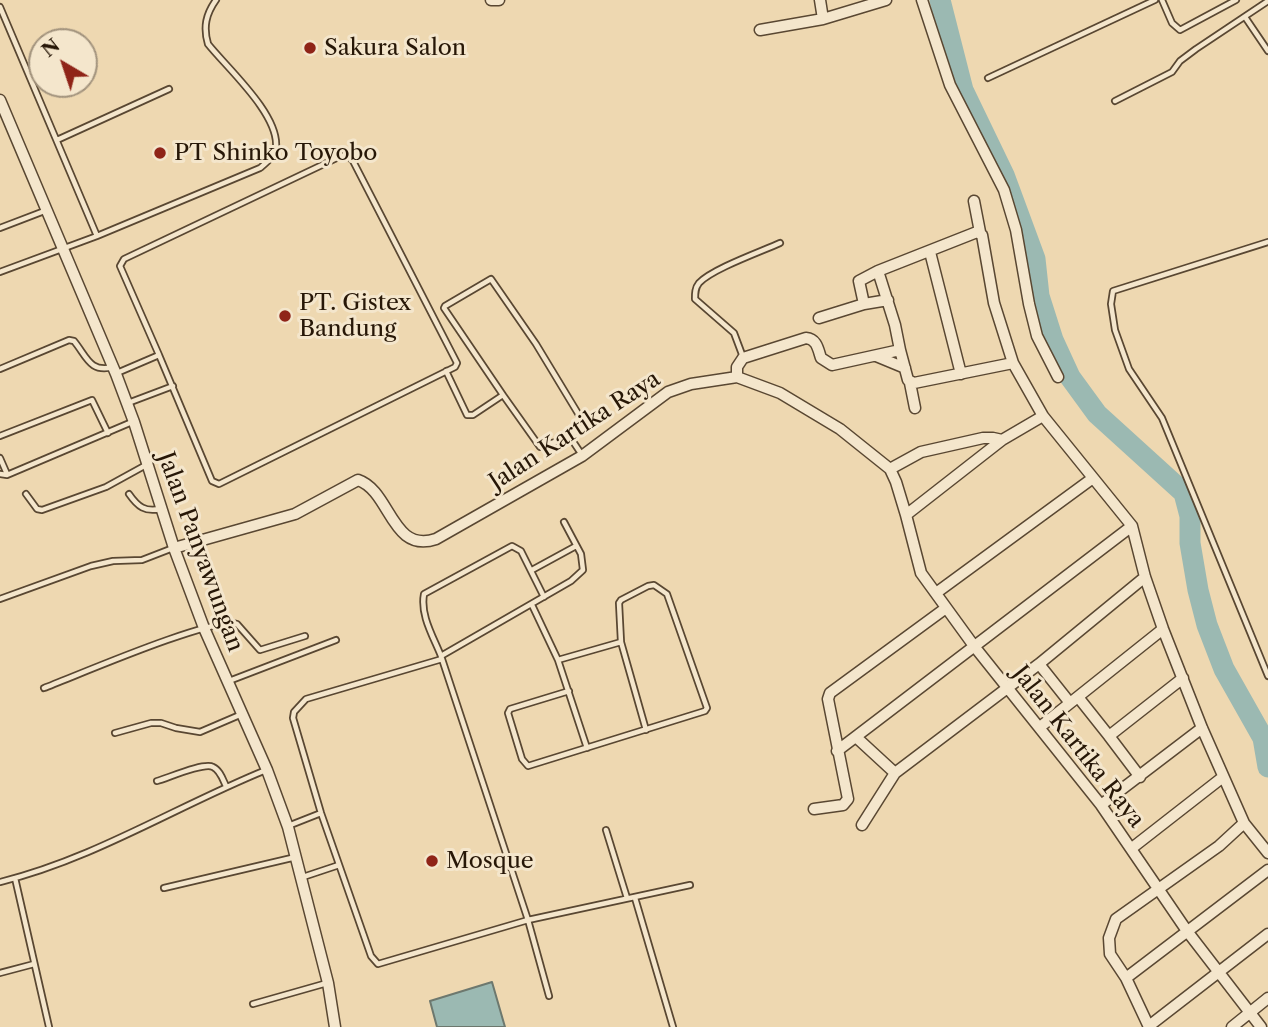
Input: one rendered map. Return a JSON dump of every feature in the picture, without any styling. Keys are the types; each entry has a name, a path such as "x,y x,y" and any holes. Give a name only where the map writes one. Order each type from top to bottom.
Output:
{"street":[{"path":"491,0 499,0"},
{"path":"820,0 823,19"},
{"path":"760,30 823,19 886,0"},
{"path":"922,0 950,85 1004,190 1016,230 1037,336 1058,377"},
{"name":"Jalan Panyawungan","path":"0,100 115,371 134,422 160,509 204,628 243,713 288,827 328,983 335,1027"},
{"path":"974,201 994,303 1013,363 1043,416 1132,526 1145,577 1163,629 1202,728 1244,823 1268,853"},
{"path":"864,304 859,281 878,271 980,232"},
{"path":"930,252 961,374"},
{"path":"878,271 915,408"},
{"path":"819,318 864,304 888,300"},
{"path":"737,377 737,367 743,358 806,338 813,339 821,358 832,365 900,350"},
{"path":"875,356 905,368"},
{"path":"910,383 1013,363"},
{"name":"Jalan Kartika Raya","path":"174,548 295,514 358,480 370,487 406,537 416,542 425,542 436,539 582,456 668,392 691,384 737,377 780,393 830,423 890,469 897,482 918,566 974,646 1101,806 1187,931 1261,1027"},
{"path":"906,515 1002,440 1043,416"},
{"path":"890,469 921,452 983,439 1002,440"},
{"path":"936,593 1093,478"},
{"path":"837,751 1132,526"},
{"path":"862,825 895,773 1007,686 1040,664 1145,577"},
{"path":"814,809 843,806 848,799 828,699 830,693 946,608"},
{"path":"1040,727 1163,629"},
{"path":"1040,664 1109,736 1140,776"},
{"path":"1109,736 1183,678"},
{"path":"1101,806 1202,728"},
{"path":"857,738 895,773"},
{"path":"1132,848 1223,777"},
{"path":"1244,823 1219,845 1116,919 1111,929 1110,954 1126,978 1149,1027 1268,934"},
{"path":"1126,978 1268,870"},
{"path":"1232,1027 1268,998"}],"lane":[{"path":"0,272 97,236 260,168 271,158 276,146 271,124 263,109 208,44 206,18 216,0"},
{"path":"988,78 1155,0"},
{"path":"1162,0 1172,23 1180,30 1236,0"},
{"path":"1115,102 1172,72 1180,61 1196,49 1268,1"},
{"path":"0,7 97,236"},
{"path":"1245,17 1268,51"},
{"path":"57,141 169,89"},
{"path":"347,155 353,161 457,363 446,371 219,484 212,481 120,266 124,259 347,155"},
{"path":"0,229 48,209"},
{"path":"1268,242 1113,291 1111,304 1115,330 1129,369 1162,418 1268,676"},
{"path":"743,358 734,333 695,299 695,293 698,284 713,273 780,243"},
{"path":"491,279 536,344 585,426 570,437 541,448 445,306 491,279"},
{"path":"0,369 69,340 74,341 96,368 102,370 115,371 159,355"},
{"path":"446,371 467,415 473,415 503,395"},
{"path":"127,404 173,386"},
{"path":"0,436 92,400 108,433"},
{"path":"0,474 7,475 134,422"},
{"path":"570,437 582,456"},
{"path":"0,458 7,475"},
{"path":"26,494 37,509 42,510 106,487 146,464"},
{"path":"129,494 148,511 160,509"},
{"path":"564,522 581,554 583,570 571,581 441,657 306,699 299,705 293,718 339,865 371,956 378,964 528,920 690,885"},
{"path":"544,597 521,551 512,546 424,594 422,603 528,920 549,996"},
{"path":"532,570 576,546"},
{"path":"0,598 91,566 113,561 142,560 174,548"},
{"path":"569,691 510,709 508,713 522,759 528,766 703,714 707,708 667,594 654,585 619,603 621,642 646,730"},
{"path":"532,605 558,660 587,748"},
{"path":"44,688 204,628 234,622 260,650 305,636"},
{"path":"228,681 336,640"},
{"path":"558,660 621,642"},
{"path":"115,733 151,723 200,732 243,713"},
{"path":"157,781 206,765 214,767 220,773 226,786"},
{"path":"0,882 81,854 226,786 267,770"},
{"path":"288,827 321,813"},
{"path":"606,830 627,898"},
{"path":"164,888 296,857"},
{"path":"301,877 339,865"},
{"path":"15,878 49,1027"},
{"path":"635,898 673,1027"},
{"path":"0,973 34,964"},
{"path":"253,1004 328,983"}],"water":[{"path":"492,982 505,1027 437,1027 430,1001"}],"waterway":[{"path":"940,0 963,90 1004,175 1035,259 1039,296 1053,340 1070,377 1097,414 1184,493 1190,516 1190,543 1198,590 1207,625 1224,669 1263,738 1268,767"}],"place":[{"name":"Sakura Salon","path":"310,48"},
{"name":"PT Shinko Toyobo","path":"160,153"},
{"name":"PT. Gistex Bandung","path":"285,316"},
{"name":"Mosque","path":"432,861"}]}
